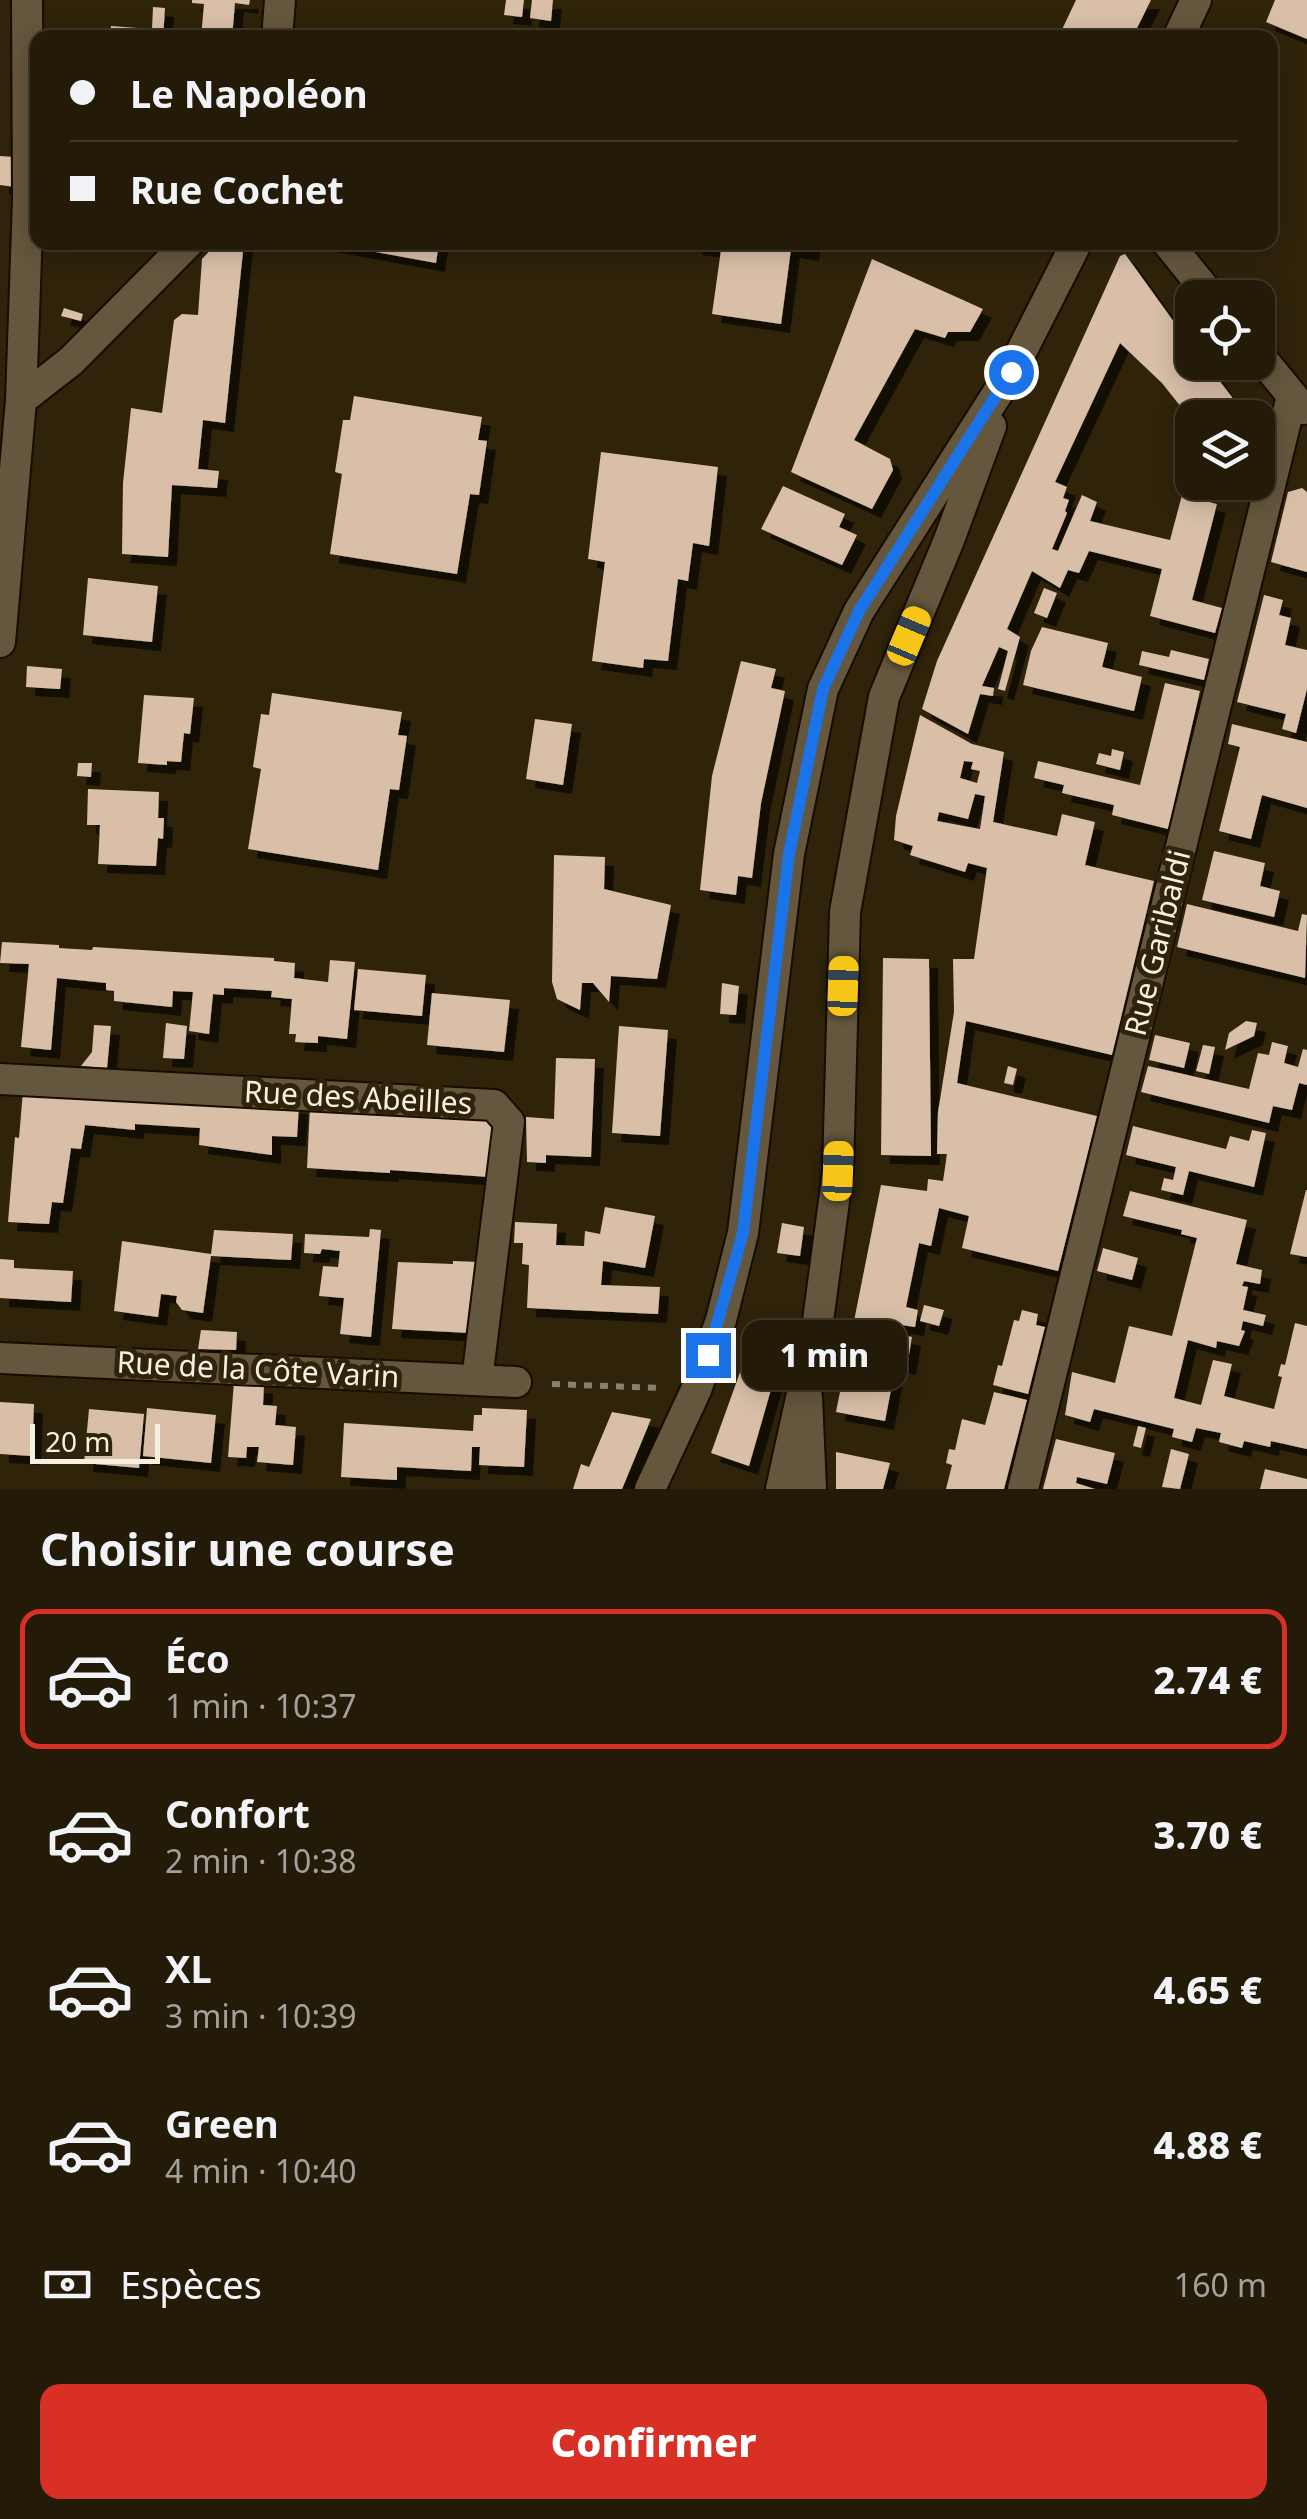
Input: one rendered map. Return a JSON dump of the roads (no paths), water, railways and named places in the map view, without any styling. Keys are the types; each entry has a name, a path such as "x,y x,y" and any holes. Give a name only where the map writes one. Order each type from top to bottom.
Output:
{"street":[{"path":"0,642 4,549 21,400 28,200 27,0"},
{"path":"1182,30 1196,0"},
{"path":"21,400 71,362 181,250"},
{"path":"650,1489 696,1390 721,1320 743,1233 789,854 823,689 859,611 1011,372 1073,250"},
{"path":"1173,250 1198,280"},
{"path":"781,1489 818,1321 838,1171 845,912 884,697 949,540 1011,372"},
{"path":"1275,375 1300,405"},
{"name":"Rue Garibaldi","path":"1023,1489 1300,405"},
{"name":"Rue des Abeilles","path":"0,1079 494,1105 509,1122 478,1380"},
{"name":"Rue de la Côte Varin","path":"0,1358 516,1382"},
{"path":"806,1384 810,1489"}]}
